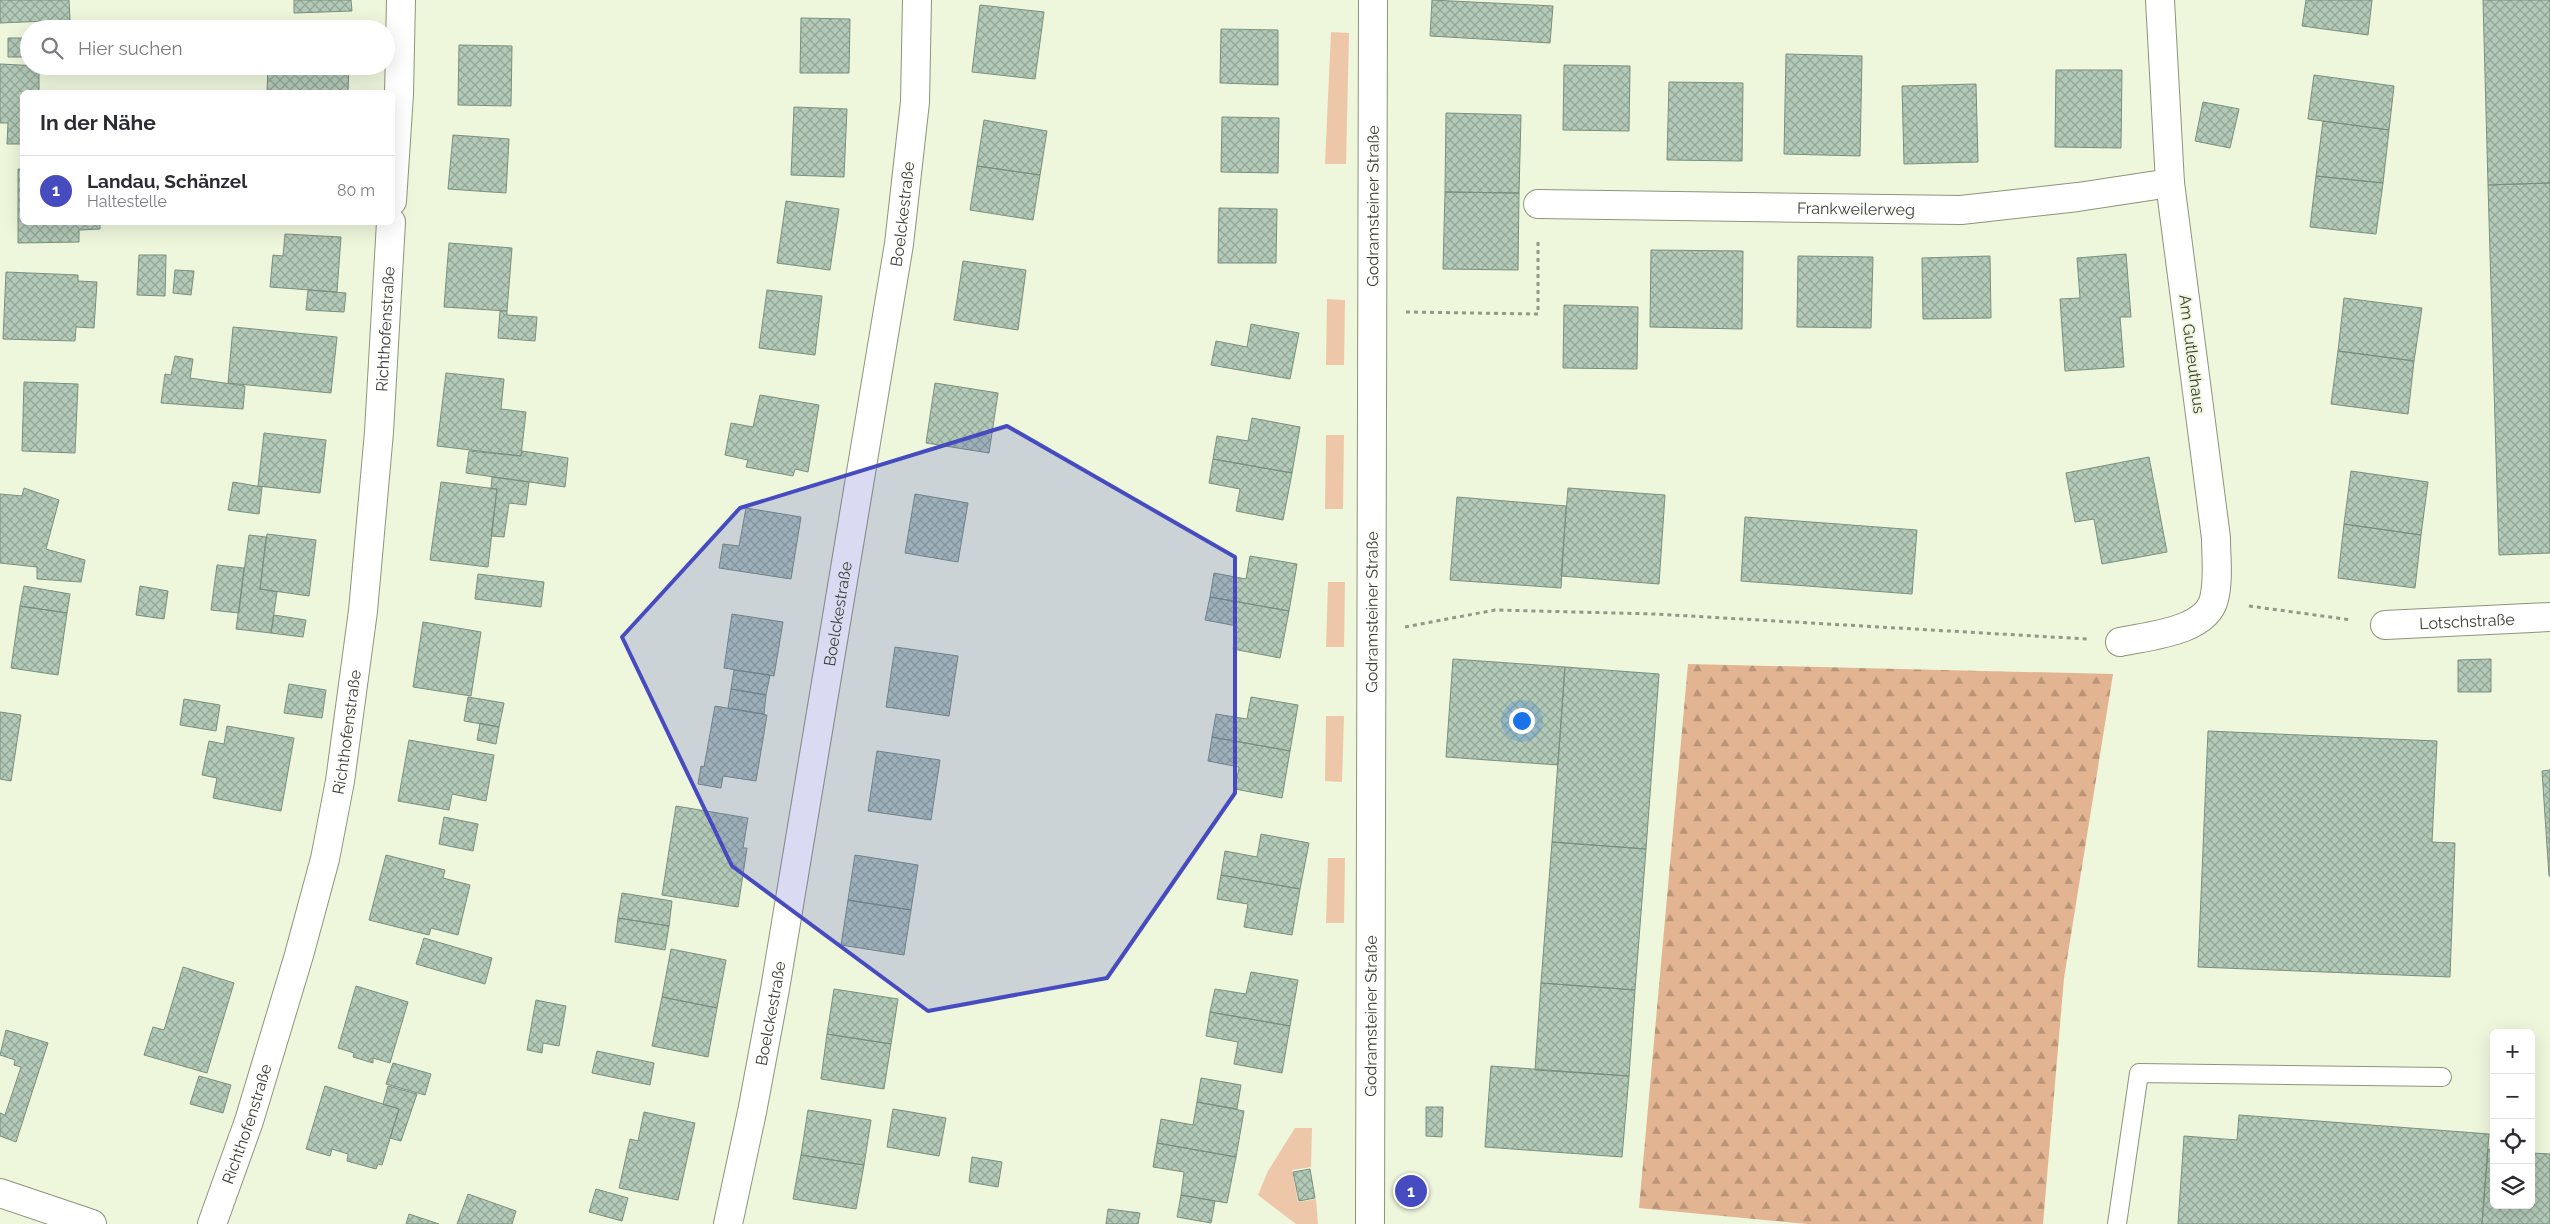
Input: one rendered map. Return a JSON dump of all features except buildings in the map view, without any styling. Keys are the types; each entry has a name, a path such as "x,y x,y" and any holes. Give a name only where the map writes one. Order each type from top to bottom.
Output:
{"street":[{"path":"395,155 399,94 401,0"},
{"name":"Boelckestraße","path":"728,1224 775,989 899,244 914,102 918,0"},
{"name":"Godramsteiner Straße","path":"1370,1224 1373,0"},
{"name":"Am Gutleuthaus","path":"2160,0 2170,183 2216,538 2217,572 2214,601"},
{"name":"Frankweilerweg","path":"1538,204 1961,210 2078,198 2170,183"},
{"name":"Richthofenstraße","path":"212,1224 249,1120 301,945 325,859 344,757 368,556 379,432 391,225"},
{"path":"2120,642 2180,630 2198,620 2214,601"},
{"name":"Lotschstraße","path":"2384,625 2550,617"},
{"path":"0,1193 92,1224"}],"lane":[{"path":"2117,1224 2140,1073 2442,1077"}],"path":[{"path":"1403,312 1538,314 1538,204"},
{"path":"2214,601 2384,625"},
{"path":"1398,629 1495,610 1656,614 2120,642"}],"highlighted area":[{"path":"1007,426 1235,557 1235,793 1107,978 928,1011 732,866 622,637 740,508"}],"green space":[{"path":"1688,664 2113,674 2064,978 2043,1224 1807,1224 1639,1208"}],"shaded area":[{"path":"1331,32 1349,33 1346,164 1325,164"},
{"path":"1327,299 1345,300 1344,365 1326,365"},
{"path":"1326,435 1344,435 1343,509 1325,509"},
{"path":"1328,582 1345,582 1344,647 1326,647"},
{"path":"1326,716 1344,716 1342,782 1325,781"},
{"path":"1328,858 1345,858 1344,923 1326,923"},
{"path":"1295,1128 1312,1128 1311,1167 1292,1170 1298,1202 1316,1199 1318,1224 1296,1224 1258,1195 1268,1171"}],"place":[{"name":"Landau, Schänzel","path":"1411,1191"}]}
